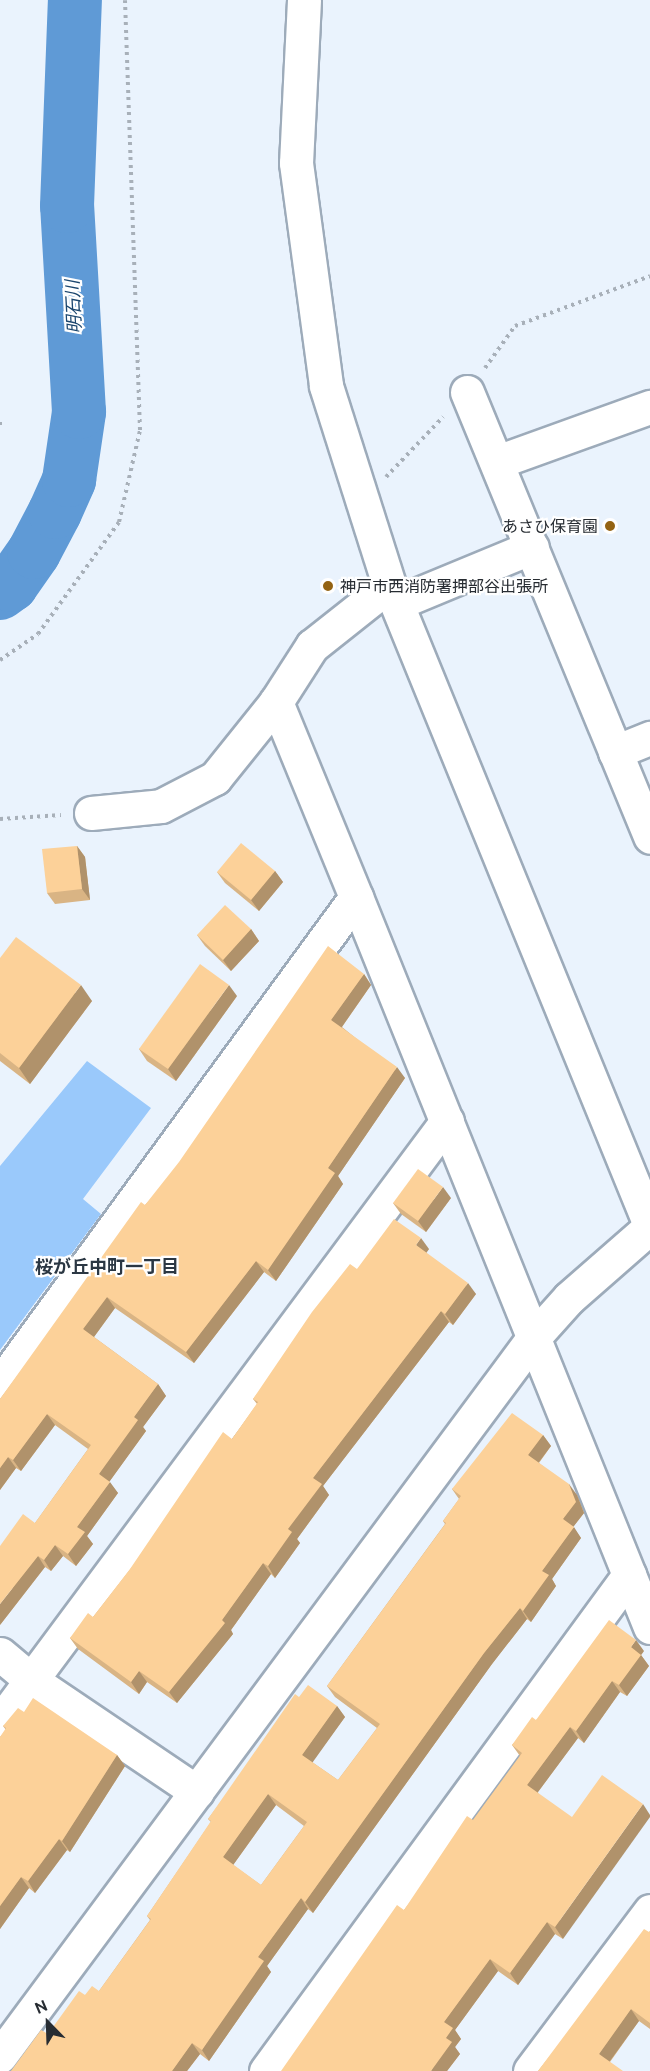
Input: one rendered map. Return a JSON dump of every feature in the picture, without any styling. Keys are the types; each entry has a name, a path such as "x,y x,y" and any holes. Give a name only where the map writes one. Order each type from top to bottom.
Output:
{"street":[{"path":"0,2056 534,1337 569,1298 650,1226 393,594 359,497 326,386 296,162 304,0"},
{"path":"467,392 650,837"},
{"path":"497,462 650,407"},
{"path":"91,813 161,806 215,778 276,702 312,646 393,594 532,547"},
{"path":"276,702 650,1626"},
{"path":"615,752 650,738"},
{"path":"0,1384 356,897"},
{"path":"0,1722 447,1121"},
{"path":"266,2071 629,1575"},
{"path":"0,1654 31,1680 197,1792"},
{"path":"530,2071 650,1911"}],"path":[{"path":"0,660 38,634 119,522 140,430 125,0"},
{"path":"359,497 386,478 467,392 515,326 650,276"},
{"path":"0,819 91,813"}],"shaded area":[{"path":"87,1061 151,1108 83,1199 101,1214 0,1350 0,1166"}],"building":[{"path":"241,843 275,871 251,900 217,872"},
{"path":"77,846 82,889 47,893 42,849"},
{"path":"225,905 251,929 223,960 197,935"},
{"path":"16,937 81,985 19,1068 0,1053 0,958"},
{"path":"328,946 364,974 331,1020 397,1067 328,1168 335,1173 268,1270 256,1261 186,1352 107,1297 83,1329 158,1384 134,1417 138,1420 99,1474 110,1482 77,1527 85,1532 68,1554 55,1545 44,1560 38,1556 0,1604 0,1546 23,1514 35,1523 91,1445 47,1414 13,1460 8,1457 0,1468 0,1399 141,1202 145,1205 179,1162"},
{"path":"200,964 229,985 168,1069 139,1049"},
{"path":"418,1169 443,1187 418,1221 393,1203"},
{"path":"394,1219 421,1238 416,1245 468,1283 445,1314 441,1311 313,1478 322,1484 288,1529 292,1532 268,1566 263,1563 222,1620 225,1623 169,1692 139,1671 131,1682 70,1638 88,1613 93,1617 130,1569 223,1432 232,1439 258,1402 253,1399 312,1312 350,1264 357,1269"},
{"path":"512,1413 543,1435 528,1455 569,1484 576,1502 563,1519 574,1527 542,1571 549,1575 523,1611 520,1608 484,1653 305,1902 301,1898 258,1957 264,1961 202,2050 192,2043 172,2071 11,2071 41,2030 48,2034 79,1991 85,1995 92,1986 99,1991 151,1919 147,1916 211,1821 208,1819 295,1694 299,1697 308,1685 337,1706 302,1755 338,1780 380,1724 327,1686 446,1523 443,1521 461,1496 452,1489","holes":["268,1794 307,1822 261,1885 223,1857"]},
{"path":"609,1620 636,1640 631,1647 641,1655 619,1685 612,1681 576,1731 570,1727 527,1785 572,1817 602,1775 643,1804 555,1927 547,1922 510,1973 490,1959 444,2022 453,2028 446,2038 452,2042 431,2071 281,2071 397,1905 404,1910 467,1816 473,1820 522,1753 512,1745 532,1717 536,1720"},
{"path":"33,1698 117,1755 62,1841 59,1839 28,1881 21,1877 0,1906 0,1737 6,1728 3,1726 18,1708 24,1712"},
{"path":"644,1929 650,1931 650,2023 631,2009 599,2054 623,2071 538,2071"}],"waterway":[{"name":"明石川","path":"0,593 11,585 34,552 69,480 79,412 67,206 75,0"}],"place":[{"name":"あさひ保育園","path":"610,526"},
{"name":"神戸市西消防署押部谷出張所","path":"328,586"}],"district":[{"name":"桜が丘中町一丁目","path":"107,1266"}]}
